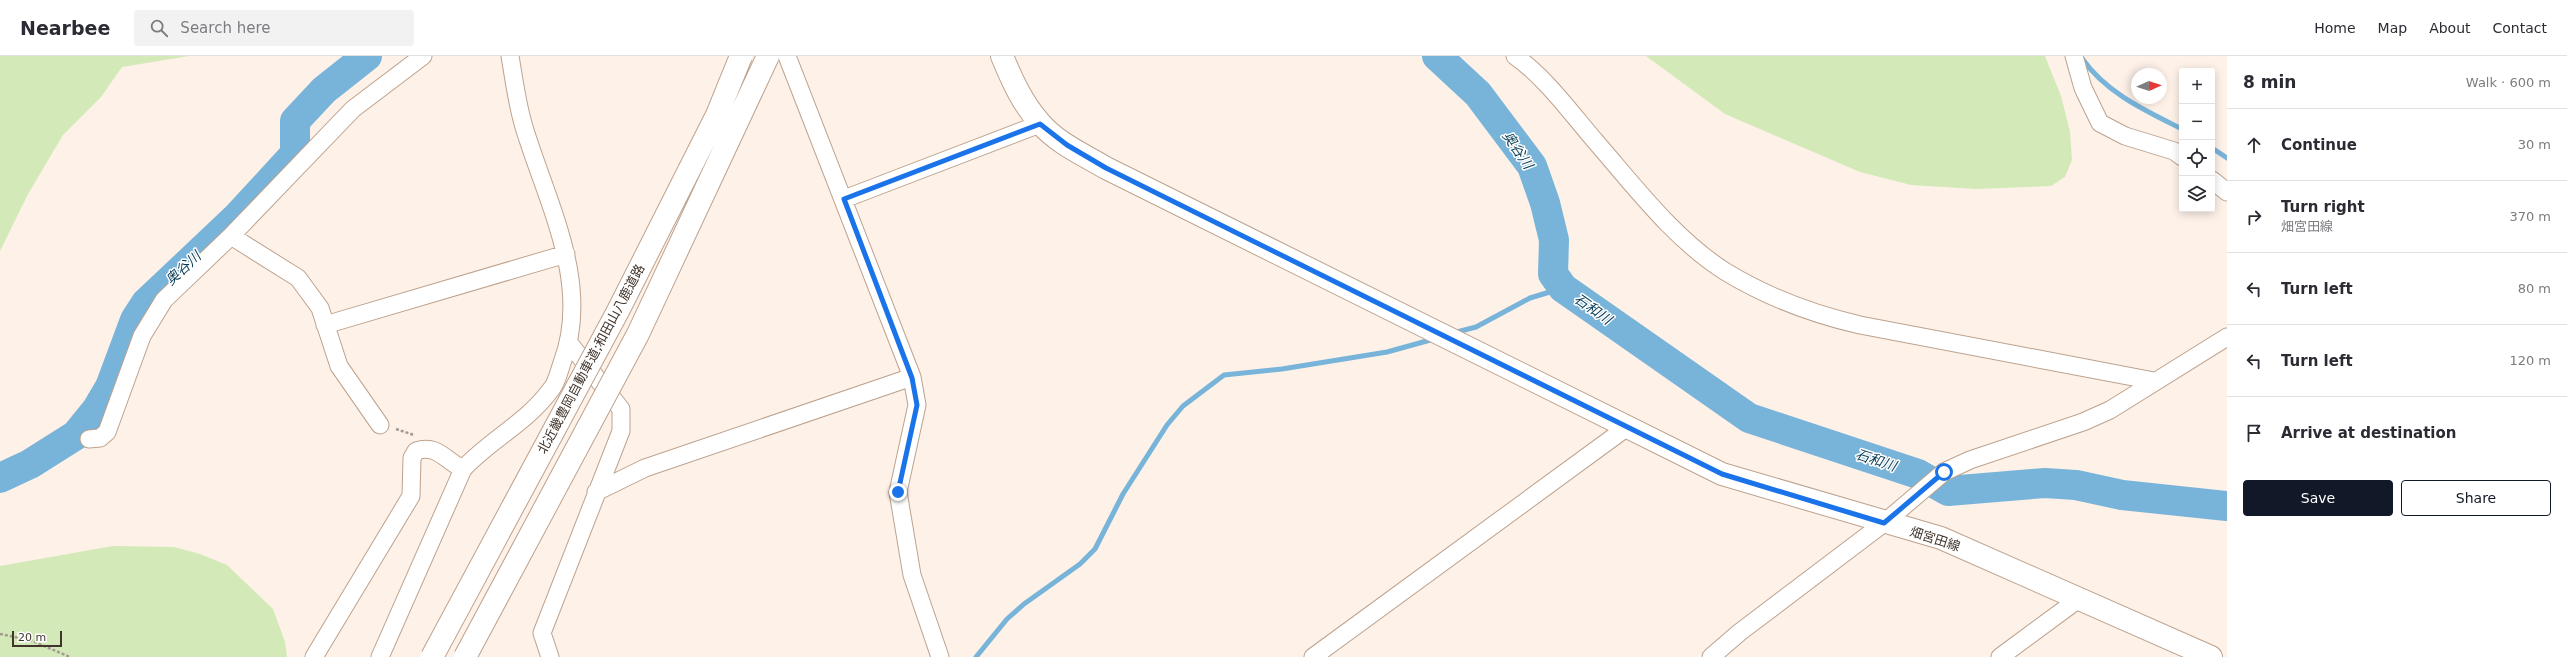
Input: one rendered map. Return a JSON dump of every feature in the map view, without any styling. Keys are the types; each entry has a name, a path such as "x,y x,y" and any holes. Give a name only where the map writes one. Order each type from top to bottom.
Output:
{"main road":[{"name":"北近畿豊岡自動車道;和田山八鹿道路","path":"432,657 618,311 717,115 741,56"},
{"name":"北近畿豊岡自動車道;和田山八鹿道路","path":"465,657 638,334 768,56"},
{"name":"畑宮田線","path":"1002,56 1020,96 1040,124 1067,145 1106,168 1626,428 1722,474 1884,523 1941,538 2211,657"}],"street":[{"path":"89,439 100,438 107,432 142,336 164,300 231,236 353,109 423,56"},
{"path":"380,657 463,469 476,455 528,417 553,387 570,344 574,305 566,254 524,125 510,56"},
{"path":"787,56 844,199 912,378 917,405 898,492 912,575 940,657"},
{"path":"1515,56 1564,105 1683,238 1726,272 1813,314 1860,326 2154,381"},
{"path":"2074,56 2083,88 2100,123 2125,136 2174,151 2179,155"},
{"path":"844,199 1040,124"},
{"path":"2215,182 2227,192"},
{"path":"231,236 298,278 320,308 339,366 380,425"},
{"path":"325,325 566,254"},
{"path":"1711,657 1740,632 1884,523 1944,472 1970,460 2083,422 2110,410 2154,381 2227,337"},
{"path":"550,657 542,633 596,492 614,454 621,431 621,409 570,344"},
{"path":"596,492 645,468 912,378"},
{"path":"1313,657 1626,428"},
{"path":"314,657 411,496 412,458 416,451 425,448 435,449 450,463 463,469"},
{"path":"2000,657 2080,598"}],"path":[{"path":"380,425 412,433 421,439 425,448"},
{"path":"0,634 30,640 70,657"}],"green space":[{"path":"0,56 189,56 122,67 101,97 63,135 28,194 0,251"},
{"path":"1646,56 2045,56 2061,96 2070,132 2072,160 2065,177 2051,186 1976,189 1911,185 1860,172 1725,114"},
{"path":"113,546 174,547 200,554 227,565 273,609 285,642 287,657 0,657 0,566"}],"waterway":[{"name":"奥谷川","path":"0,478 30,464 76,435 97,409 110,387 135,320 146,303 237,217 295,154 295,121 324,90 367,56"},
{"name":"石和川","path":"1437,56 1478,94 1532,166 1545,203 1554,240 1553,274 1563,288 1749,418 1918,474 1948,491 2045,483 2076,485 2122,495 2227,506"},
{"path":"2081,57 2091,70 2114,91 2154,115 2179,128"},
{"path":"2215,150 2227,158"},
{"path":"1453,333 1476,327 1530,298 1563,288"},
{"path":"976,657 1007,619 1024,604 1080,564 1095,549 1123,494 1167,425 1183,406 1224,375 1282,369 1387,352 1434,339"}],"route":[{"path":"898,492 917,405 912,378 844,199 1040,124 1067,145 1106,168 1626,428 1722,474 1884,523 1944,472"}]}
